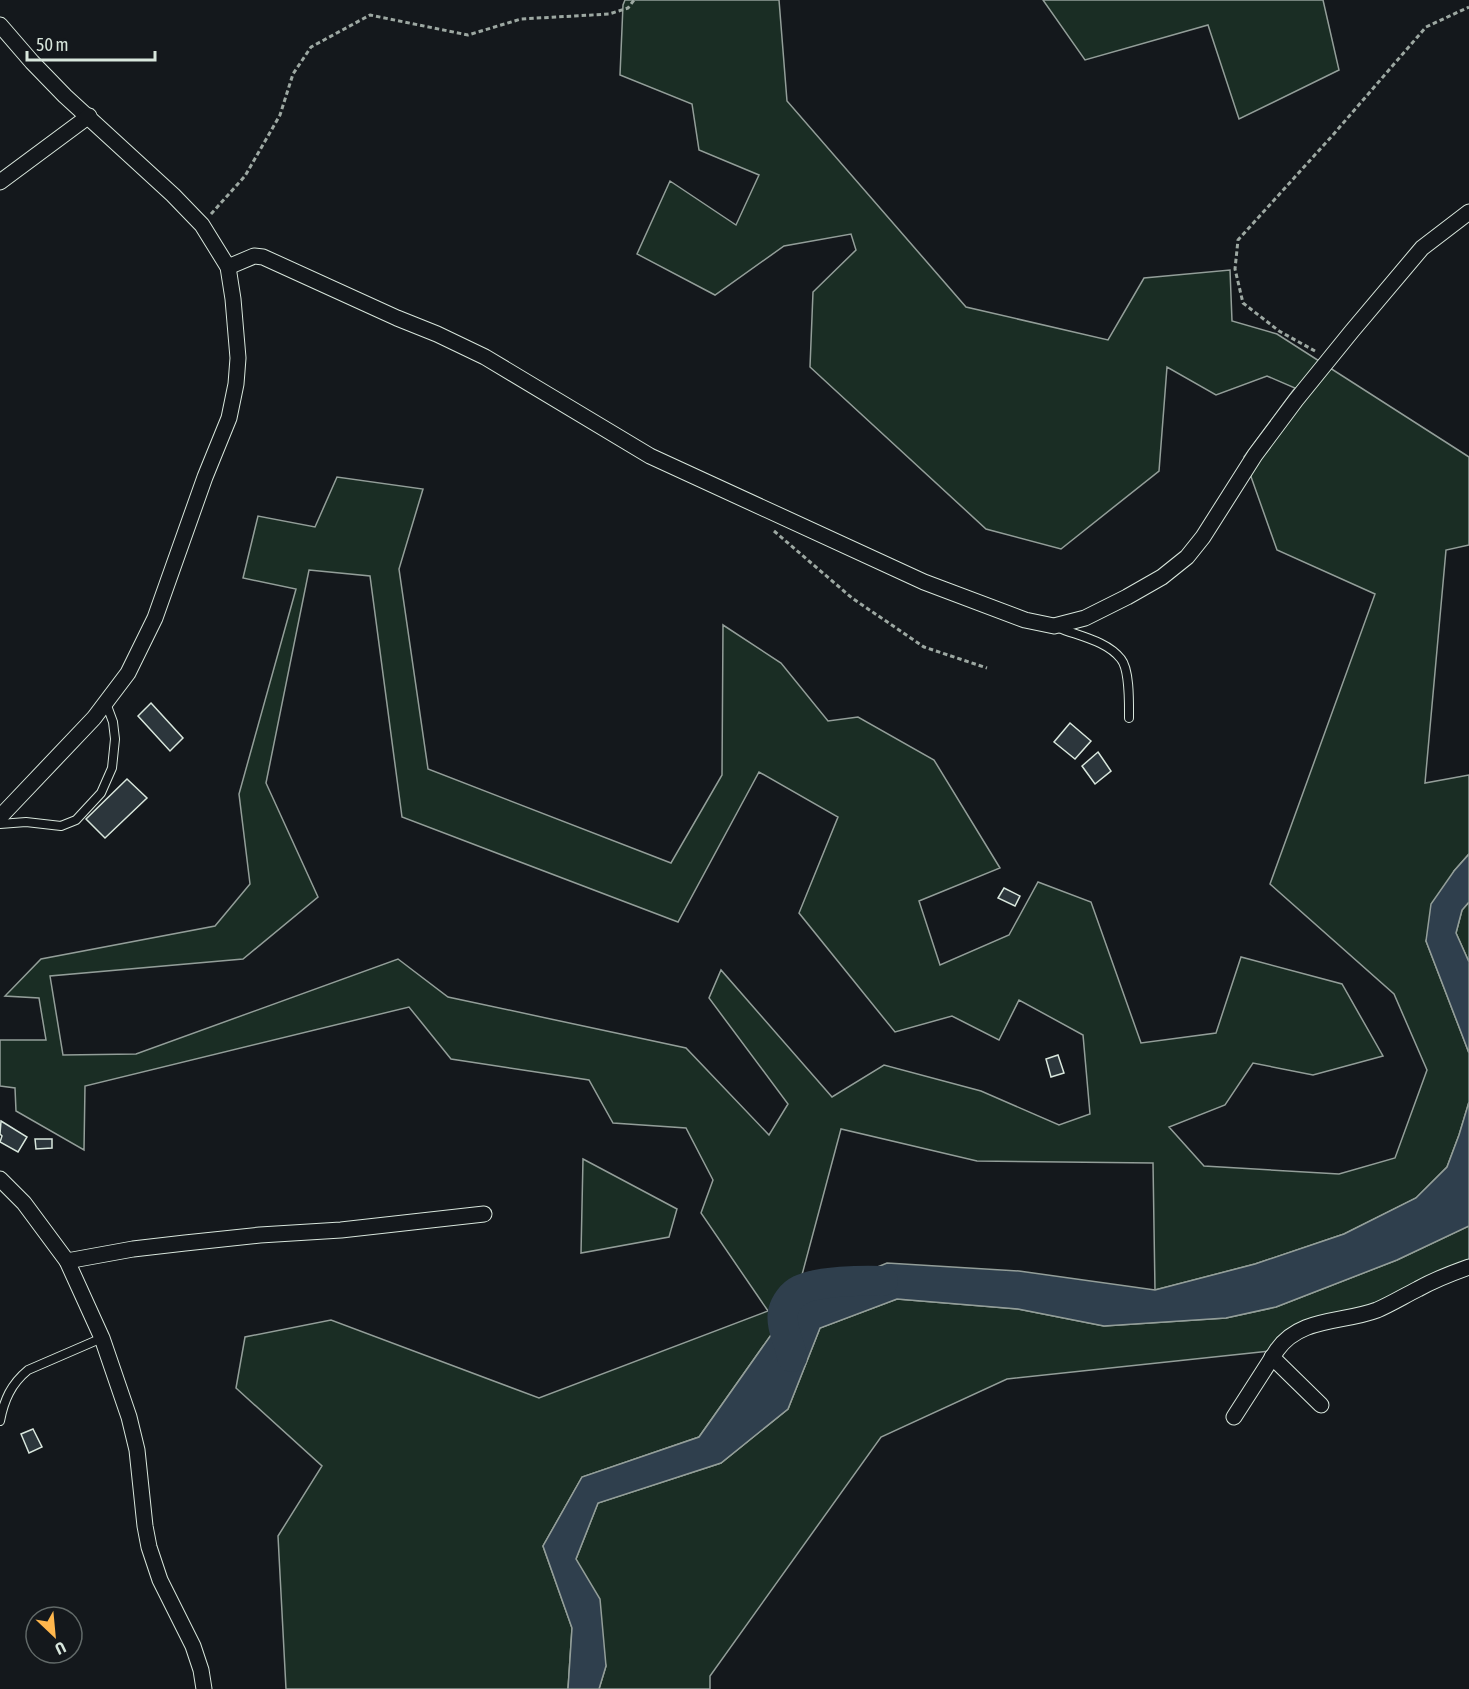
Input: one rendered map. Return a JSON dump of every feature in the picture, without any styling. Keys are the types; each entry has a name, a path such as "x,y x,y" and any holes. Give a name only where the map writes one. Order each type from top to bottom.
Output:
{"street":[{"path":"0,25 65,96 174,195 202,225 228,267 238,358 236,384 229,418 205,477 155,618 128,673 94,718 0,817"},
{"path":"0,182 89,116"},
{"path":"228,267 254,256 263,257 485,357 650,456 924,582 1025,620 1054,626 1084,618 1127,597 1162,577 1187,557 1203,537 1255,455 1296,400 1422,248 1469,212"},
{"path":"0,1179 24,1203 67,1261 102,1338 116,1374 137,1450 149,1547 160,1580 193,1646 201,1670 204,1689"},
{"path":"67,1261 133,1249 260,1234 341,1230 484,1214"},
{"path":"1234,1417 1281,1343 1303,1327 1378,1310 1426,1285 1469,1267"},
{"path":"1272,1357 1321,1405"}],"lane":[{"path":"1054,626 1108,647 1122,660 1129,692 1129,718"},
{"path":"0,824 26,822 62,826 76,820 101,793 112,768 115,739 113,722 106,703"},
{"path":"0,1420 10,1389 18,1378 36,1366 102,1338"}],"path":[{"path":"202,225 245,176 280,115 293,74 311,47 370,15 468,35 520,19 609,14 628,8 634,0"},
{"path":"1330,359 1280,331 1243,303 1235,269 1238,240 1426,27 1469,8"},
{"path":"767,526 852,598 924,647 987,668"}],"green space":[{"path":"625,0 779,0 787,101 966,307 1108,340 1144,278 1230,270 1232,321 1277,334 1469,457 1469,545 1446,550 1425,783 1469,775 1469,854 1454,871 1426,941 1469,1053 1469,1102 1447,1167 1416,1198 1344,1234 1255,1264 1155,1290 1153,1163 977,1161 841,1129 795,1301 699,1437 582,1477 543,1546 572,1628 568,1689 286,1689 278,1536 322,1466 236,1388 245,1337 331,1320 539,1398 768,1311 701,1213 713,1180 686,1128 613,1123 589,1080 451,1059 409,1007 85,1086 84,1150 16,1111 15,1088 0,1086 0,1040 46,1040 39,998 5,996 41,959 215,926 250,884 239,794 296,589 243,578 258,516 315,527 337,477 423,489 399,569 428,769 671,863 722,775 723,625 781,663 828,721 858,717 934,760 1000,868 919,901 940,965 1009,935 1038,882 1091,902 1141,1043 1216,1033 1241,957 1342,984 1383,1056 1313,1075 1253,1063 1225,1105 1169,1127 1204,1166 1339,1174 1395,1158 1427,1070 1394,994 1270,884 1375,594 1277,550 1244,457 1295,388 1267,376 1216,395 1167,367 1159,471 1061,549 986,529 810,367 813,292 856,250 851,234 784,246 715,295 637,254 670,181 736,225 759,175 699,150 692,104 620,75","holes":["309,570 370,576 402,817 678,922 759,772 838,817 799,913 895,1032 952,1016 999,1040 1019,1000 1083,1035 1090,1114 1059,1125 981,1091 884,1065 832,1097 721,970 709,998 788,1104 769,1135 686,1048 448,997 398,959 136,1054 63,1055 50,976 243,959 318,897 266,783"]},
{"path":"1043,0 1323,0 1339,70 1239,119 1208,25 1085,60"},
{"path":"1469,902 1469,962 1456,933 1462,910"},
{"path":"583,1159 677,1209 669,1237 581,1253"},
{"path":"1469,1226 1469,1263 1372,1310 1302,1325 1270,1351 1007,1379 881,1437 710,1676 710,1689 599,1689 606,1666 576,1559 598,1503 721,1463 788,1409 820,1328 897,1299 1018,1309 1104,1326 1226,1318 1276,1307 1397,1260"}],"water":[{"path":"1469,854 1469,902 1462,910 1456,933 1469,962 1469,1053 1426,941 1431,904"},
{"path":"1469,1102 1469,1226 1397,1260 1276,1307 1226,1318 1104,1326 1018,1309 897,1299 820,1328 788,1409 721,1463 598,1503 576,1559 600,1599 606,1666 599,1689 568,1689 572,1628 543,1546 582,1477 699,1437 795,1301 887,1263 1019,1271 1155,1290 1255,1264 1344,1234 1416,1198 1447,1167"}],"building":[{"path":"151,703 183,738 170,751 138,716"},
{"path":"1070,723 1091,741 1075,759 1054,742"},
{"path":"1098,752 1111,771 1095,784 1082,766"},
{"path":"127,779 147,798 105,838 86,819"},
{"path":"1004,888 1020,896 1015,906 998,898"},
{"path":"1058,1055 1064,1073 1051,1077 1046,1059"},
{"path":"1,1121 27,1137 18,1152 0,1142"},
{"path":"35,1139 52,1139 52,1148 36,1149"},
{"path":"33,1429 42,1447 29,1453 21,1434"}],"waterway":[{"path":"792,1357 782,1317 785,1305 794,1294 808,1287 829,1283 883,1281"}]}
